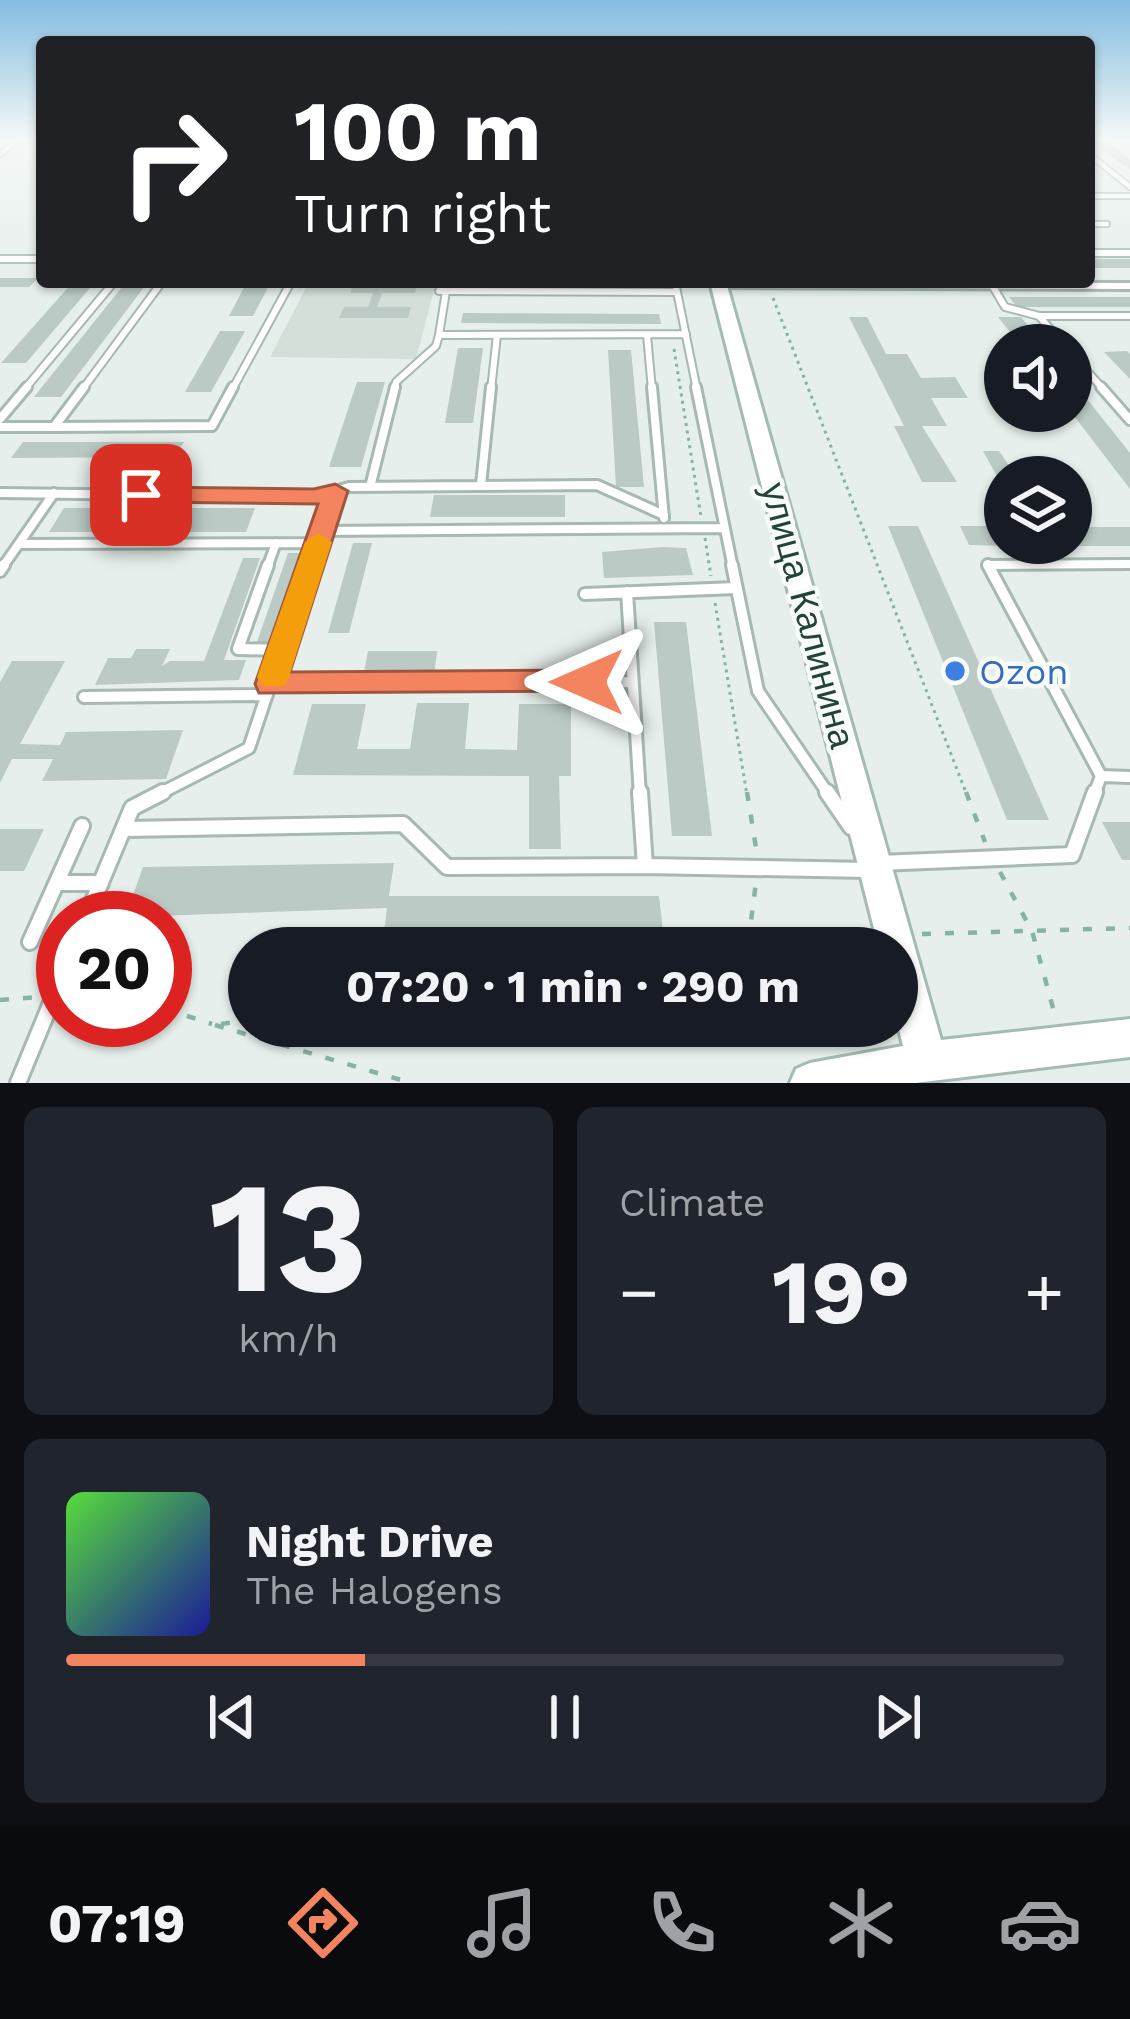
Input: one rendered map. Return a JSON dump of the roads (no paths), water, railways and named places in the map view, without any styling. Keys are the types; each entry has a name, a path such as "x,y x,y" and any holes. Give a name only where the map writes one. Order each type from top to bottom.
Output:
{"street":[{"path":"1095,286 1130,286"},
{"name":"улица Калинина","path":"720,288 892,927"},
{"name":"улица Калинина","path":"918,1025 931,1072"},
{"path":"811,1083 931,1072 1063,1045 1130,1038"}],"lane":[{"path":"1095,195 1130,192"},
{"path":"1095,224 1107,224"},
{"path":"1095,253 1130,254"},
{"path":"0,259 36,259"},
{"path":"0,423 109,288"},
{"path":"54,427 158,288"},
{"path":"0,423 212,427 288,288"},
{"path":"370,487 396,382 436,346 442,291 618,288"},
{"path":"676,288 758,691 877,867"},
{"path":"994,288 1006,307 1039,316 1126,316 1130,326"},
{"path":"1039,316 1046,324"},
{"path":"439,335 686,334"},
{"path":"481,485 497,335"},
{"path":"647,335 665,529"},
{"path":"1092,377 1130,421"},
{"path":"0,493 315,497 370,487 597,485 664,515"},
{"path":"98,891 132,808 249,748 335,491"},
{"path":"0,571 54,494"},
{"path":"19,544 276,543 320,537 723,528"},
{"path":"276,543 238,650 282,650"},
{"path":"124,829 403,824 448,867 877,867 991,855 1072,855 1101,776 988,565 1130,564"},
{"path":"585,594 736,588"},
{"path":"627,592 645,866"},
{"path":"83,698 632,682"},
{"path":"1101,776 1130,777"},
{"path":"30,942 82,826"},
{"path":"57,883 101,883"},
{"path":"17,1083 36,1038"}],"place":[{"name":"Ozon","path":"955,671"}]}
